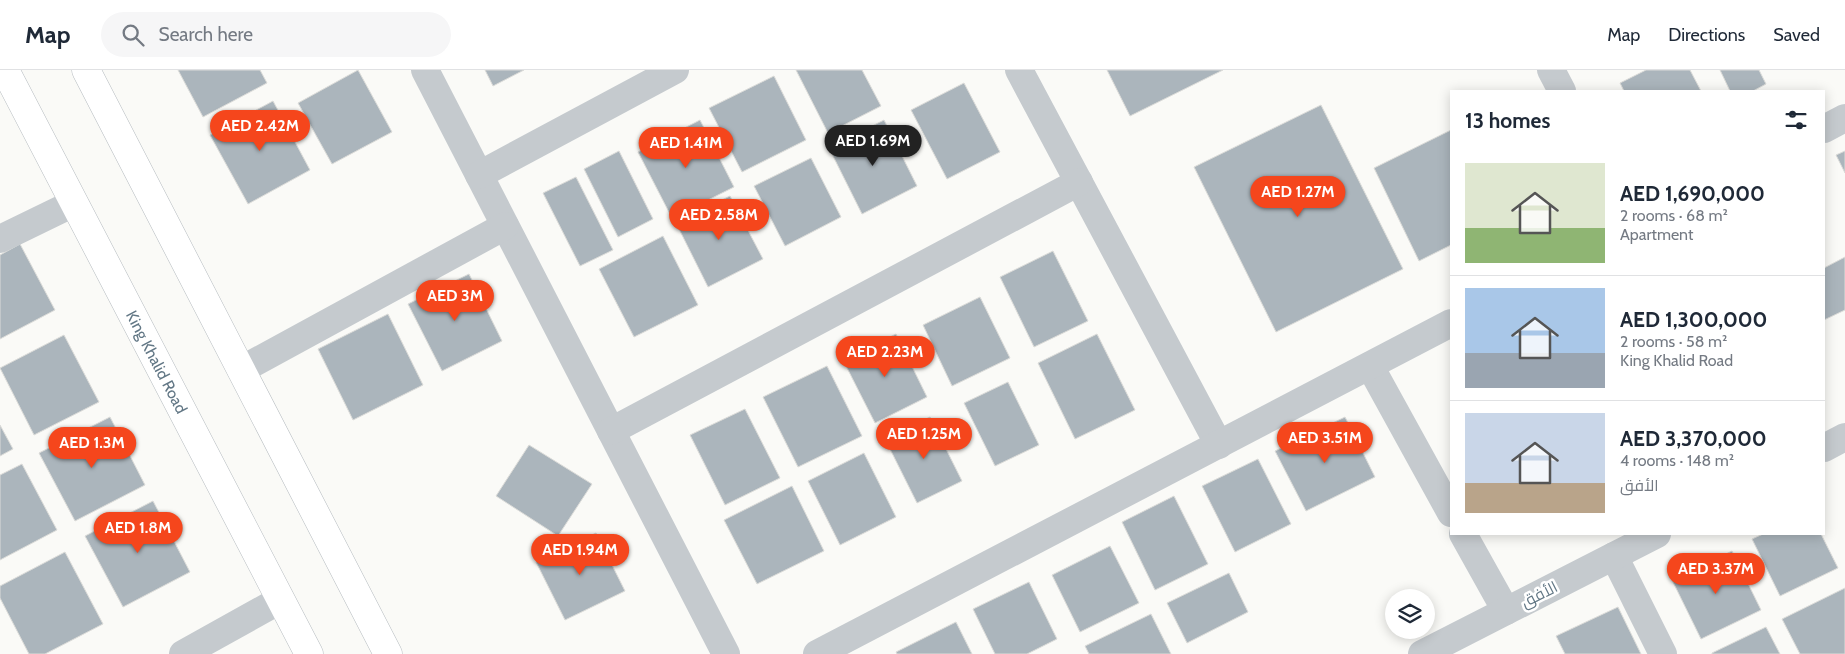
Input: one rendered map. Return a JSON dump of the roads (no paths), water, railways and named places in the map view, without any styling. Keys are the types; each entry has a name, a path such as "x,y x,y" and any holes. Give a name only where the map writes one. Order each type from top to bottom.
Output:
{"main road":[{"name":"King Khalid Road","path":"6,70 309,654"},
{"path":"86,70 388,654"}],"street":[{"path":"425,70 726,654"},
{"path":"479,175 675,70"},
{"path":"1019,70 1219,445"},
{"path":"1552,70 1562,90"},
{"path":"1825,128 1845,118"},
{"path":"611,431 1079,182"},
{"path":"0,239 74,203"},
{"path":"241,370 505,226"},
{"path":"817,654 1450,324"},
{"path":"1370,366 1450,510"},
{"path":"1464,535 1506,611"},
{"name":"الأفق","path":"1422,654 1655,535"},
{"path":"1614,556 1663,654"},
{"path":"183,654 280,600"}]}
